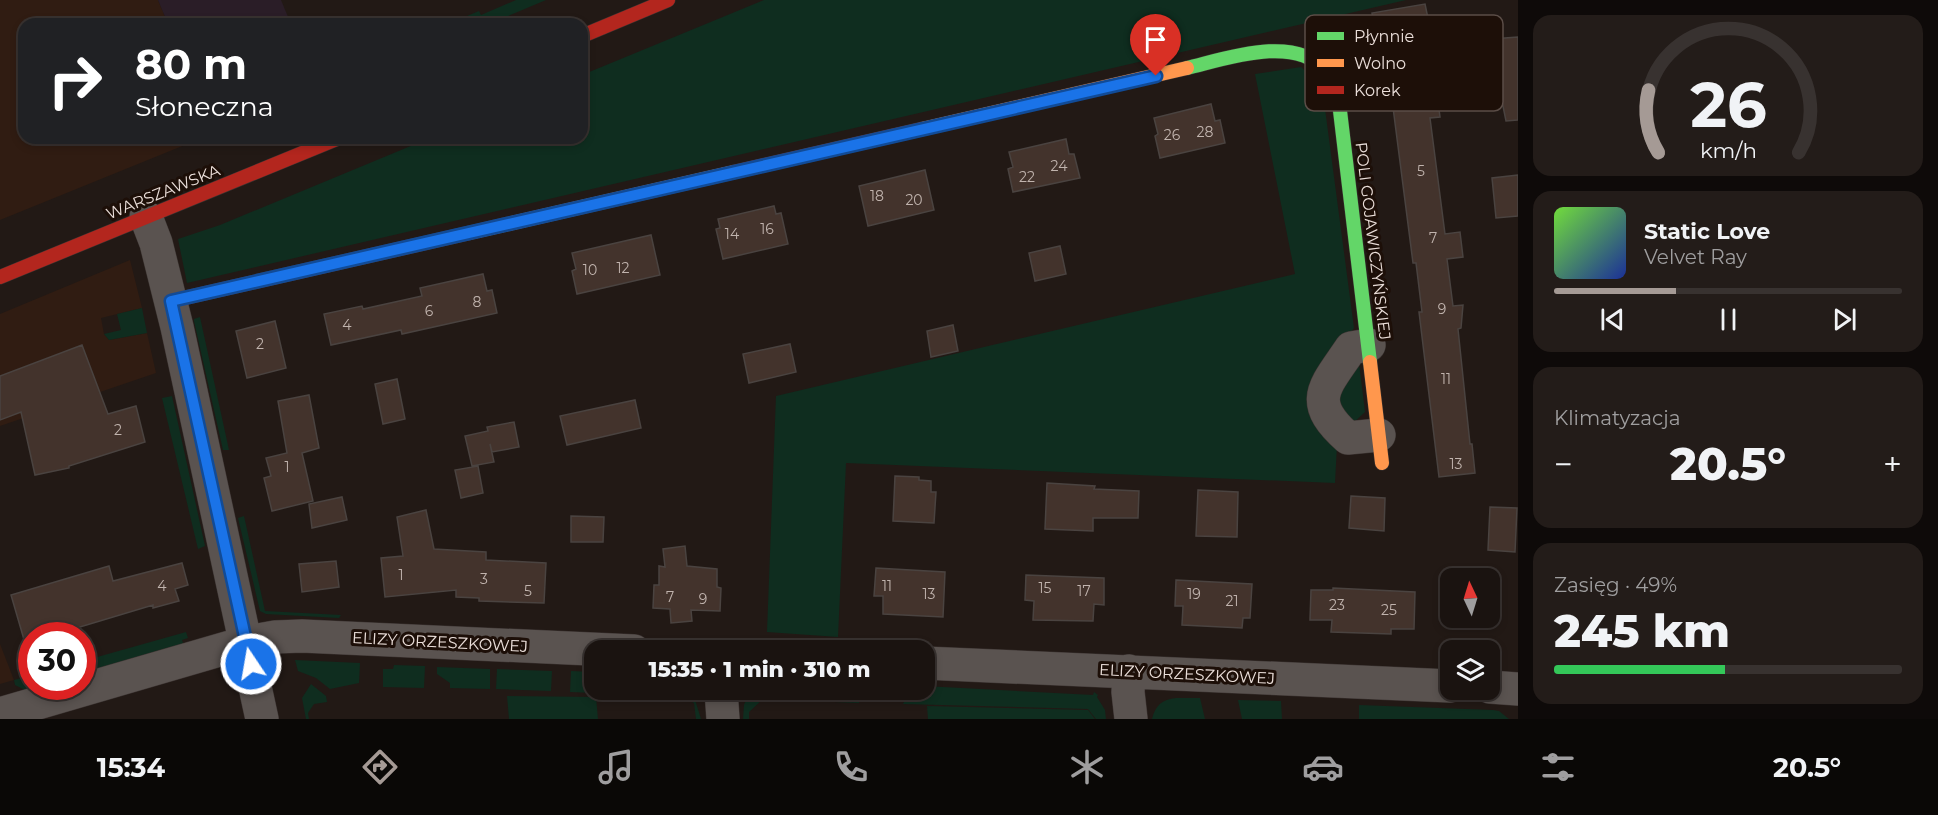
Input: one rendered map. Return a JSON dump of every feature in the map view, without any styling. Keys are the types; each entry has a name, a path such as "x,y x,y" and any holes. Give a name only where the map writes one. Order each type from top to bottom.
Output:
{"street":[{"path":"588,33 668,0"},
{"name":"POLI GOJAWICZYŃSKIEJ","path":"171,301 1249,54 1287,51 1305,56"},
{"name":"POLI GOJAWICZYŃSKIEJ","path":"1340,111 1381,449"},
{"name":"WARSZAWSKA","path":"0,277 324,144"},
{"path":"146,217 156,243 171,301 262,719"},
{"path":"1369,345 1351,348 1328,382 1323,396 1325,412 1332,424 1348,438 1381,449"},
{"name":"ELIZY ORZESZKOWEJ","path":"0,714 247,642 275,637 302,636 584,649"},
{"name":"ELIZY ORZESZKOWEJ","path":"935,663 1440,686"},
{"path":"1130,671 1128,692 1131,719"},
{"path":"1500,687 1518,688"},
{"path":"722,700 723,719"}],"shaded area":[{"path":"0,0 158,0 166,18 18,18 18,144 187,144 0,220"},
{"path":"158,0 281,0 288,18 166,18"},
{"path":"130,260 142,308 101,318 104,334 109,340 147,333 156,373 0,426 0,314"},
{"path":"0,644 14,680 0,684"}],"green space":[{"path":"516,0 546,0 503,18 462,18 479,11 481,15"},
{"path":"764,0 1406,0 1341,15 1305,15 1305,23 187,283 178,239 220,225 416,144 588,144 588,73"},
{"path":"1301,67 1305,71 1305,111 1325,111 1354,328 1335,356 1337,445 1335,483 846,463 838,637 767,632 776,396 1295,274 1255,74"},
{"path":"142,308 147,333 109,340 104,334 121,330 117,314"},
{"path":"200,317 229,450 223,450 194,321"},
{"path":"1358,355 1365,412 1350,426 1334,392"},
{"path":"172,396 205,546 198,549 162,398"},
{"path":"244,516 265,611 341,615 339,618 266,614 260,611 238,518"},
{"path":"186,632 188,638 182,640 185,649 96,673 96,657"},
{"path":"295,660 360,663 359,683 330,689 316,678 298,671"},
{"path":"394,665 425,666 424,688 383,687 383,669 393,669"},
{"path":"437,667 490,669 490,689 450,688 450,683 437,674"},
{"path":"497,669 552,671 551,691 496,689"},
{"path":"571,671 584,672 584,693 570,692"},
{"path":"311,684 326,696 327,702 314,704 308,713 309,719 306,719 302,698"},
{"path":"935,687 1093,695 1094,692 1098,695 1105,710 1106,719 1096,719 1088,709 903,704 905,700 935,700"},
{"path":"507,696 584,697 584,700 596,700 598,719 509,719"},
{"path":"1176,698 1200,698 1205,719 1152,719 1160,704"},
{"path":"688,700 695,700 701,719 696,719 694,703"},
{"path":"746,700 762,700 749,712 749,719 743,719"},
{"path":"787,700 859,700 859,703"},
{"path":"1238,700 1281,701 1282,719 1242,719"},
{"path":"1359,705 1493,710 1499,711 1509,719 1359,719"},
{"path":"927,706 1088,710 1095,719 928,719"}],"building":[{"path":"1425,4 1427,15 1372,15 1372,13"},
{"path":"1518,37 1518,120 1506,121 1503,106 1503,38"},
{"path":"1211,104 1215,121 1220,120 1225,143 1160,158 1154,118"},
{"path":"1393,111 1439,111 1440,117 1430,118 1445,234 1460,232 1463,257 1447,259 1453,306 1463,305 1461,328 1458,329 1475,473 1439,477 1419,312 1422,312 1416,263 1413,263"},
{"path":"1066,139 1069,154 1074,154 1080,178 1013,192 1008,169 1013,167 1009,152"},
{"path":"925,170 934,210 868,226 859,186"},
{"path":"1518,175 1518,216 1496,218 1492,178"},
{"path":"774,206 776,214 781,213 788,244 723,259 716,229 720,228 718,219"},
{"path":"651,235 660,275 577,294 572,271 576,269 572,253"},
{"path":"1060,246 1066,274 1035,281 1029,253"},
{"path":"483,274 487,291 492,290 497,313 402,334 401,330 331,345 324,314 362,306 363,309 422,296 420,288"},
{"path":"275,321 286,368 247,378 236,331"},
{"path":"953,325 958,351 931,357 927,331"},
{"path":"790,344 796,372 749,383 743,354"},
{"path":"82,345 108,414 136,406 145,442 69,466 69,468 35,475 21,412 0,420 0,376"},
{"path":"397,379 405,419 383,424 375,384"},
{"path":"309,395 319,448 302,453 313,501 272,511 264,478 271,476 266,458 287,453 278,401"},
{"path":"635,400 641,428 567,445 560,416"},
{"path":"514,422 519,447 492,452 490,444 494,462 472,466 465,436 488,431 487,427"},
{"path":"478,466 483,493 461,498 455,470"},
{"path":"895,476 919,477 919,480 931,481 931,492 936,492 934,523 893,521"},
{"path":"1047,483 1095,486 1094,489 1139,491 1138,518 1093,518 1093,531 1045,529"},
{"path":"1198,490 1238,492 1237,537 1196,536"},
{"path":"1351,496 1385,498 1384,531 1349,528"},
{"path":"342,497 347,520 312,528 309,504"},
{"path":"1490,507 1517,508 1515,552 1488,550"},
{"path":"426,510 434,549 486,552 486,560 546,563 544,603 479,601 479,598 456,597 456,590 385,597 381,558 403,556 397,517"},
{"path":"571,516 604,517 603,542 571,542"},
{"path":"685,546 687,566 717,569 717,587 721,588 720,611 691,610 692,621 671,623 670,609 653,608 654,585 659,585 659,566 665,567 663,549"},
{"path":"336,561 339,587 302,592 299,564"},
{"path":"182,563 188,585 175,589 179,601 153,608 153,605 96,622 19,622 11,595 109,566 113,581"},
{"path":"876,568 945,572 943,617 883,614 883,596 874,596"},
{"path":"1026,575 1104,578 1104,605 1094,604 1093,621 1033,620 1034,601 1025,600"},
{"path":"1176,580 1252,584 1250,618 1243,618 1242,628 1182,625 1183,606 1175,606"},
{"path":"1333,588 1415,592 1414,629 1391,629 1391,634 1331,632 1332,620 1310,620 1311,590 1333,590"}],"traffic: fast":[{"path":"1187,68 1259,52 1278,51 1305,56"},
{"path":"1340,111 1370,362"}],"traffic: slow":[{"path":"922,129 1187,68"},
{"path":"469,233 734,172"},
{"path":"1370,362 1382,463"}],"traffic: jam":[{"path":"588,33 668,0"},
{"path":"734,172 922,129"},
{"path":"0,277 324,144"},
{"path":"171,301 469,233"}],"route":[{"path":"251,664 171,301 1156,76"}]}
